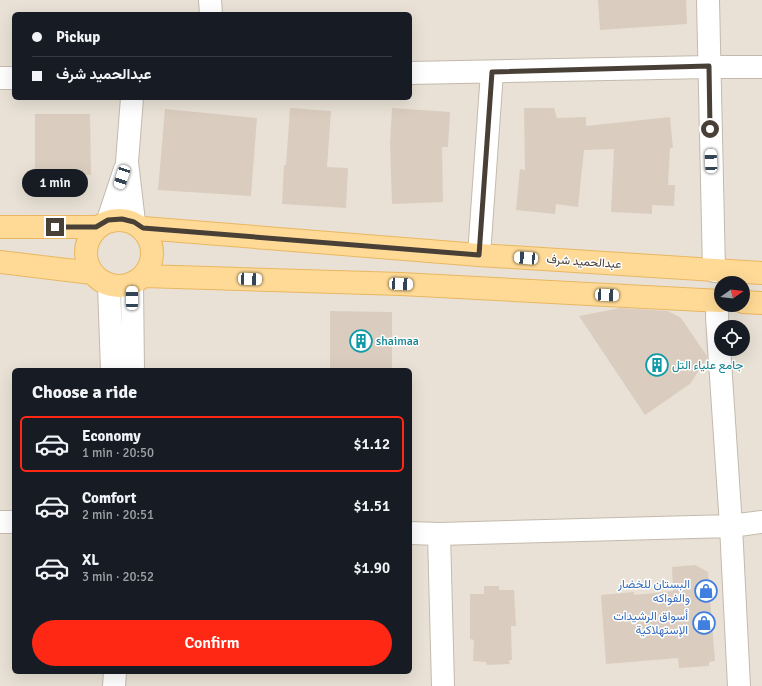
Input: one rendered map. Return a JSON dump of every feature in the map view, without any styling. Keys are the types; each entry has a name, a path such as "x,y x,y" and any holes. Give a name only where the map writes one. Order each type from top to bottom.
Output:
{"main road":[{"path":"0,227 102,224 122,219 139,225 150,239 153,252 151,265 138,280"},
{"path":"101,279 88,264 85,254 86,244 90,235 102,224"},
{"name":"عبدالحميد شرف","path":"139,225 479,255 762,273"},
{"path":"0,262 101,279 121,286 138,280 401,284 714,301"},
{"path":"750,302 762,303"}],"street":[{"path":"210,0 211,12"},
{"path":"708,0 714,271"},
{"path":"412,74 709,66 762,67"},
{"path":"479,255 492,72"},
{"path":"0,78 12,78"},
{"path":"132,100 127,162 139,225"},
{"path":"102,224 127,162"},
{"path":"101,279 112,368"},
{"path":"133,368 138,280"},
{"path":"718,312 740,686"},
{"path":"0,522 12,522"},
{"path":"412,533 439,534 731,526 762,522"},
{"path":"439,534 443,686"},
{"path":"114,686 115,674"}],"shaded area":[{"path":"0,0 762,0 762,686 0,686"}],"building":[{"path":"598,0 686,0 687,24 600,30"},
{"path":"290,108 331,111 327,167 348,168 346,208 282,204 284,165 286,165"},
{"path":"392,108 450,112 448,147 442,147 443,202 392,204 390,145"},
{"path":"524,108 554,108 557,118 586,117 586,126 670,117 673,148 670,148 668,185 675,185 674,206 652,205 652,214 611,212 614,149 584,150 578,207 556,204 555,214 516,210 520,169 525,170"},
{"path":"165,109 257,118 251,196 158,190"},
{"path":"35,114 90,114 91,175 35,175"},
{"name":"جامع علياء التل","path":"620,308 668,311 681,318 707,356 690,384 645,415 579,316"},
{"name":"shaimaa","path":"330,311 392,312 392,368 330,368"},
{"path":"695,565 708,572 715,661 709,662 709,666 679,668 678,658 606,664 601,595 634,592 634,595 673,591 672,567"},
{"path":"484,586 499,586 499,590 514,590 516,626 511,626 512,660 509,660 510,664 487,665 486,662 473,661 474,640 470,639 470,594 484,594"}],"place":[{"name":"shaimaa","path":"361,341"},
{"name":"جامع علياء التل","path":"657,365"},
{"name":"البستان للخضار والفواكه","path":"706,591"},
{"name":"أسواق الرشيدات الإستهلاكية","path":"704,623"}],"route":[{"path":"55,227 96,227 108,220 122,219 134,222 143,228 479,255 492,72 709,66 710,129"}]}
